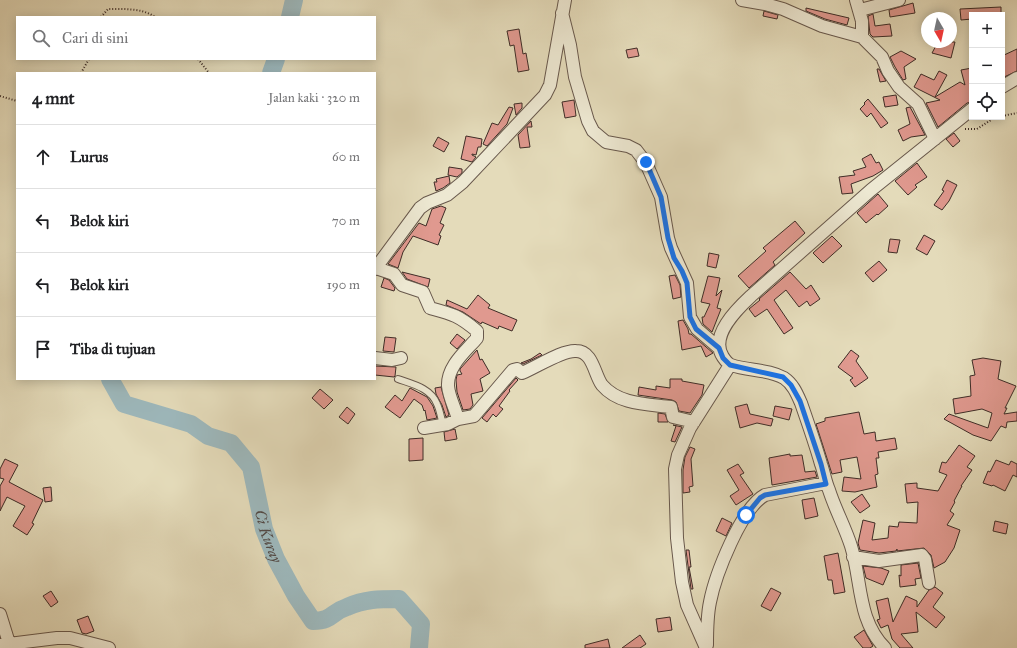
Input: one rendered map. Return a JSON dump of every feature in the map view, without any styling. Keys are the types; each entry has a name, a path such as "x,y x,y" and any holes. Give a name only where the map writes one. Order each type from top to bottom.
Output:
{"street":[{"path":"376,267 420,208 427,203 447,195 463,182 545,96 550,85 565,0"},
{"path":"742,0 783,8 822,26 862,37 882,57 888,71 898,87 918,104 935,138"},
{"path":"862,37 862,21 858,5 899,0"},
{"path":"562,13 570,45 575,77 592,130 606,142 628,146 636,150 646,162 661,197 668,238 687,283 690,317 696,329 719,348 723,358 730,365 783,377 791,385 800,401 821,464 826,484 851,544 866,618 885,648"},
{"path":"1005,85 1017,78"},
{"path":"719,348 726,322 739,306 871,190 969,112"},
{"path":"376,268 394,274 402,285 423,292 430,308 455,315 464,320 477,331 477,338 465,351 449,375 448,386 458,419"},
{"path":"424,428 452,423 458,419 474,416 513,370 517,369 522,373 565,353 577,350 587,354 602,384 612,394 633,403 671,407 673,417 694,422"},
{"path":"376,358 392,360 401,358"},
{"path":"706,648 684,595 677,538 675,469 681,448 694,422 730,365"},
{"path":"706,648 708,611 716,579 732,539 746,515 760,498 765,495 826,484"},
{"path":"854,557 879,561 922,555 925,559 929,583"},
{"path":"0,614 4,644 56,638 70,638 109,648"}],"lane":[{"path":"398,379 417,386 430,394 437,403 443,425"}],"path":[{"path":"102,16 108,9 149,12 154,16"},
{"path":"82,72 88,60"},
{"path":"199,60 208,72"},
{"path":"0,96 16,101"},
{"path":"1005,116 1017,114"},
{"path":"948,129 977,129 991,120"}],"building":[{"path":"913,3 915,13 890,17 889,10"},
{"path":"1001,7 1001,12 969,12 969,19 961,20 960,9"},
{"path":"806,8 849,18 847,25 825,19 806,11"},
{"path":"764,11 778,15 777,19 763,16"},
{"path":"873,14 875,26 890,24 892,36 873,37 870,34 868,16"},
{"path":"519,29 523,54 526,53 529,70 518,72 514,45 510,46 507,31"},
{"path":"637,48 639,56 628,58 626,50"},
{"path":"935,48 954,48 951,58 932,53"},
{"path":"1017,49 1017,71 1005,77 1005,55"},
{"path":"901,51 916,59 904,67 906,79 903,80 890,57"},
{"path":"877,69 879,69 886,81 880,82"},
{"path":"969,69 969,103 938,127 926,103 940,100 914,87 921,74 934,80 939,71 947,75 935,97 960,82 965,85 961,70"},
{"path":"896,95 898,105 885,107 883,97"},
{"path":"868,99 888,123 881,128 871,113 867,117 860,109"},
{"path":"574,100 576,116 565,118 562,102"},
{"path":"522,103 522,108 516,115 514,104"},
{"path":"509,107 513,108 507,124 487,146 483,144 492,123 498,125"},
{"path":"910,107 925,135 911,137 903,141 898,130 910,124 906,108"},
{"path":"531,121 532,127 527,127 530,147 520,148 518,135"},
{"path":"954,133 960,141 953,147 946,139"},
{"path":"466,136 482,139 481,147 478,147 476,155 472,154 476,157 472,162 461,159"},
{"path":"438,137 449,143 444,152 433,146"},
{"path":"871,154 876,163 879,162 883,170 873,176 851,184 853,193 842,194 839,177 855,175 853,171 866,167 862,159"},
{"path":"917,163 927,177 915,185 917,187 908,195 895,181"},
{"path":"449,167 462,169 462,173 457,177 448,175"},
{"path":"449,176 450,183 436,191 434,182 437,182 436,179"},
{"path":"947,180 957,185 949,201 942,210 934,205 944,191 942,190"},
{"path":"878,194 888,206 866,223 857,213"},
{"path":"441,206 446,208 440,223 444,225 439,235 441,236 438,245 413,236 403,252 398,268 388,264 419,223 426,226 432,209"},
{"path":"795,221 805,233 773,262 775,265 749,288 738,276 766,251 763,248"},
{"path":"924,235 935,241 927,255 916,249"},
{"path":"832,236 842,246 823,263 813,253"},
{"path":"890,239 900,240 897,253 888,252"},
{"path":"709,253 719,255 716,268 707,266"},
{"path":"879,261 887,270 873,282 865,273"},
{"path":"402,272 430,279 428,287 407,279"},
{"path":"790,272 806,289 811,285 820,299 810,306 807,301 799,307 786,290 774,300 793,328 784,334 767,309 755,317 749,309"},
{"path":"675,275 680,285 681,297 673,299 669,276"},
{"path":"708,276 720,278 716,296 722,290 717,308 721,309 712,332 703,324 702,317 704,317 710,304 701,302"},
{"path":"384,278 389,280 395,288 394,291 381,287"},
{"path":"478,295 490,305 488,308 517,320 512,331 499,326 498,329 482,322 481,324 463,312 446,305 447,300 467,309"},
{"path":"683,320 689,334 691,334 713,353 706,357 701,346 682,350 678,321"},
{"path":"457,334 465,340 457,349 450,343"},
{"path":"385,337 396,338 394,352 383,351"},
{"path":"477,350 480,360 482,359 490,373 480,379 483,391 471,394 473,405 470,409 463,410 457,392 457,375 462,374 460,369"},
{"path":"851,350 859,356 856,361 868,378 855,387 850,380 853,378 838,367"},
{"path":"540,353 542,355 523,364 521,363 531,359"},
{"path":"983,358 1001,361 998,379 1016,386 1005,408 1007,408 1004,414 1017,412 1017,421 1007,422 1006,428 1001,426 991,441 973,435 944,419 949,414 988,428 992,413 982,409 955,414 953,399 971,396 970,376 975,375 972,360"},
{"path":"376,366 396,367 394,377 376,375"},
{"path":"516,378 518,380 509,390 510,391 499,406 503,409 496,417 493,414 487,422 482,418"},
{"path":"670,379 682,379 682,381 704,385 702,395 690,413 679,411 676,402 672,400 638,395 639,387 656,390 656,386 670,388"},
{"path":"441,387 449,415 446,417 436,394 435,388"},
{"path":"410,388 427,397 433,406 437,418 427,420 425,410 424,411 422,405 414,399 400,418 385,407 395,395 402,401"},
{"path":"320,389 333,400 324,409 312,398"},
{"path":"747,404 750,414 773,419 771,426 757,423 740,428 735,407"},
{"path":"775,406 792,409 789,420 773,416"},
{"path":"347,407 355,414 348,424 339,417"},
{"path":"859,412 864,434 875,432 876,441 895,438 897,449 878,452 879,458 876,458 878,474 875,475 877,487 855,492 842,491 844,477 861,479 857,457 840,460 842,472 832,474 816,424 825,421 825,418"},
{"path":"658,413 665,414 668,422 658,422"},
{"path":"673,425 682,427 675,442 671,441 676,426"},
{"path":"455,429 457,439 445,441 444,432"},
{"path":"423,438 423,460 409,461 409,439"},
{"path":"959,445 975,456 967,467 972,470 961,486 950,511 954,514 947,525 960,530 954,548 945,562 934,568 931,555 924,548 897,551 897,549 896,551 879,553 860,550 858,543 863,520 875,523 872,540 888,538 889,526 898,527 899,522 917,523 918,502 907,503 905,484 917,483 917,488 938,491 947,475 939,472 942,462 946,463"},
{"path":"690,447 695,449 691,459 693,486 689,487 690,492 683,493 683,470 685,457"},
{"path":"790,454 790,456 802,455 805,472 815,471 817,477 772,485 769,458"},
{"path":"5,459 18,465 9,482 43,500 32,523 34,524 27,535 13,526 25,506 7,497 0,511 0,486 4,479 0,478 0,469"},
{"path":"996,460 1009,465 1011,461 1017,464 1017,477 1013,475 1005,491 993,485 983,483 988,471 990,472"},
{"path":"738,464 744,473 740,475 753,494 736,505 730,496 739,490 727,470"},
{"path":"51,487 52,501 45,502 43,488"},
{"path":"862,494 870,506 860,513 851,502"},
{"path":"814,498 818,516 805,519 802,500"},
{"path":"722,518 732,523 726,536 716,531"},
{"path":"995,521 1008,524 1006,534 993,531"},
{"path":"686,550 689,550 691,567 689,567 693,589 691,589"},
{"path":"838,553 845,592 834,594 832,580 828,580 824,556"},
{"path":"918,563 921,578 915,579 916,585 900,587 899,575 901,576 901,565"},
{"path":"863,566 881,568 889,571 883,585 866,578"},
{"path":"935,587 943,593 933,607 945,617 936,628 916,612 918,632 901,634 913,648 900,648 892,639 888,625 881,628 877,620 880,619 876,601 888,598 893,622 906,596 917,601 917,607 929,590"},
{"path":"771,588 781,593 771,611 761,606"},
{"path":"51,591 58,602 51,607 43,596"},
{"path":"88,616 94,631 86,634 82,633 77,620"},
{"path":"670,617 672,630 658,632 656,619"},
{"path":"864,630 873,646 870,648 863,648 854,637"},
{"path":"640,635 646,644 640,648 622,648"},
{"path":"608,639 610,648 585,648 585,645"}],"waterway":[{"name":"Ci Kuray","path":"290,16 294,0"},
{"name":"Ci Kuray","path":"271,72 276,60"},
{"name":"Ci Kuray","path":"111,380 124,404 191,424 208,436 231,443 251,467 264,529 276,559 296,596 313,621 324,620 338,611 360,602 379,599 399,599 421,624 419,648"}],"route":[{"path":"646,162 661,197 668,238 674,258 687,283 690,317 696,329 719,348 723,358 730,365 773,374 783,377 788,381 800,401 821,464 826,484 765,495 760,498 746,515"}]}
